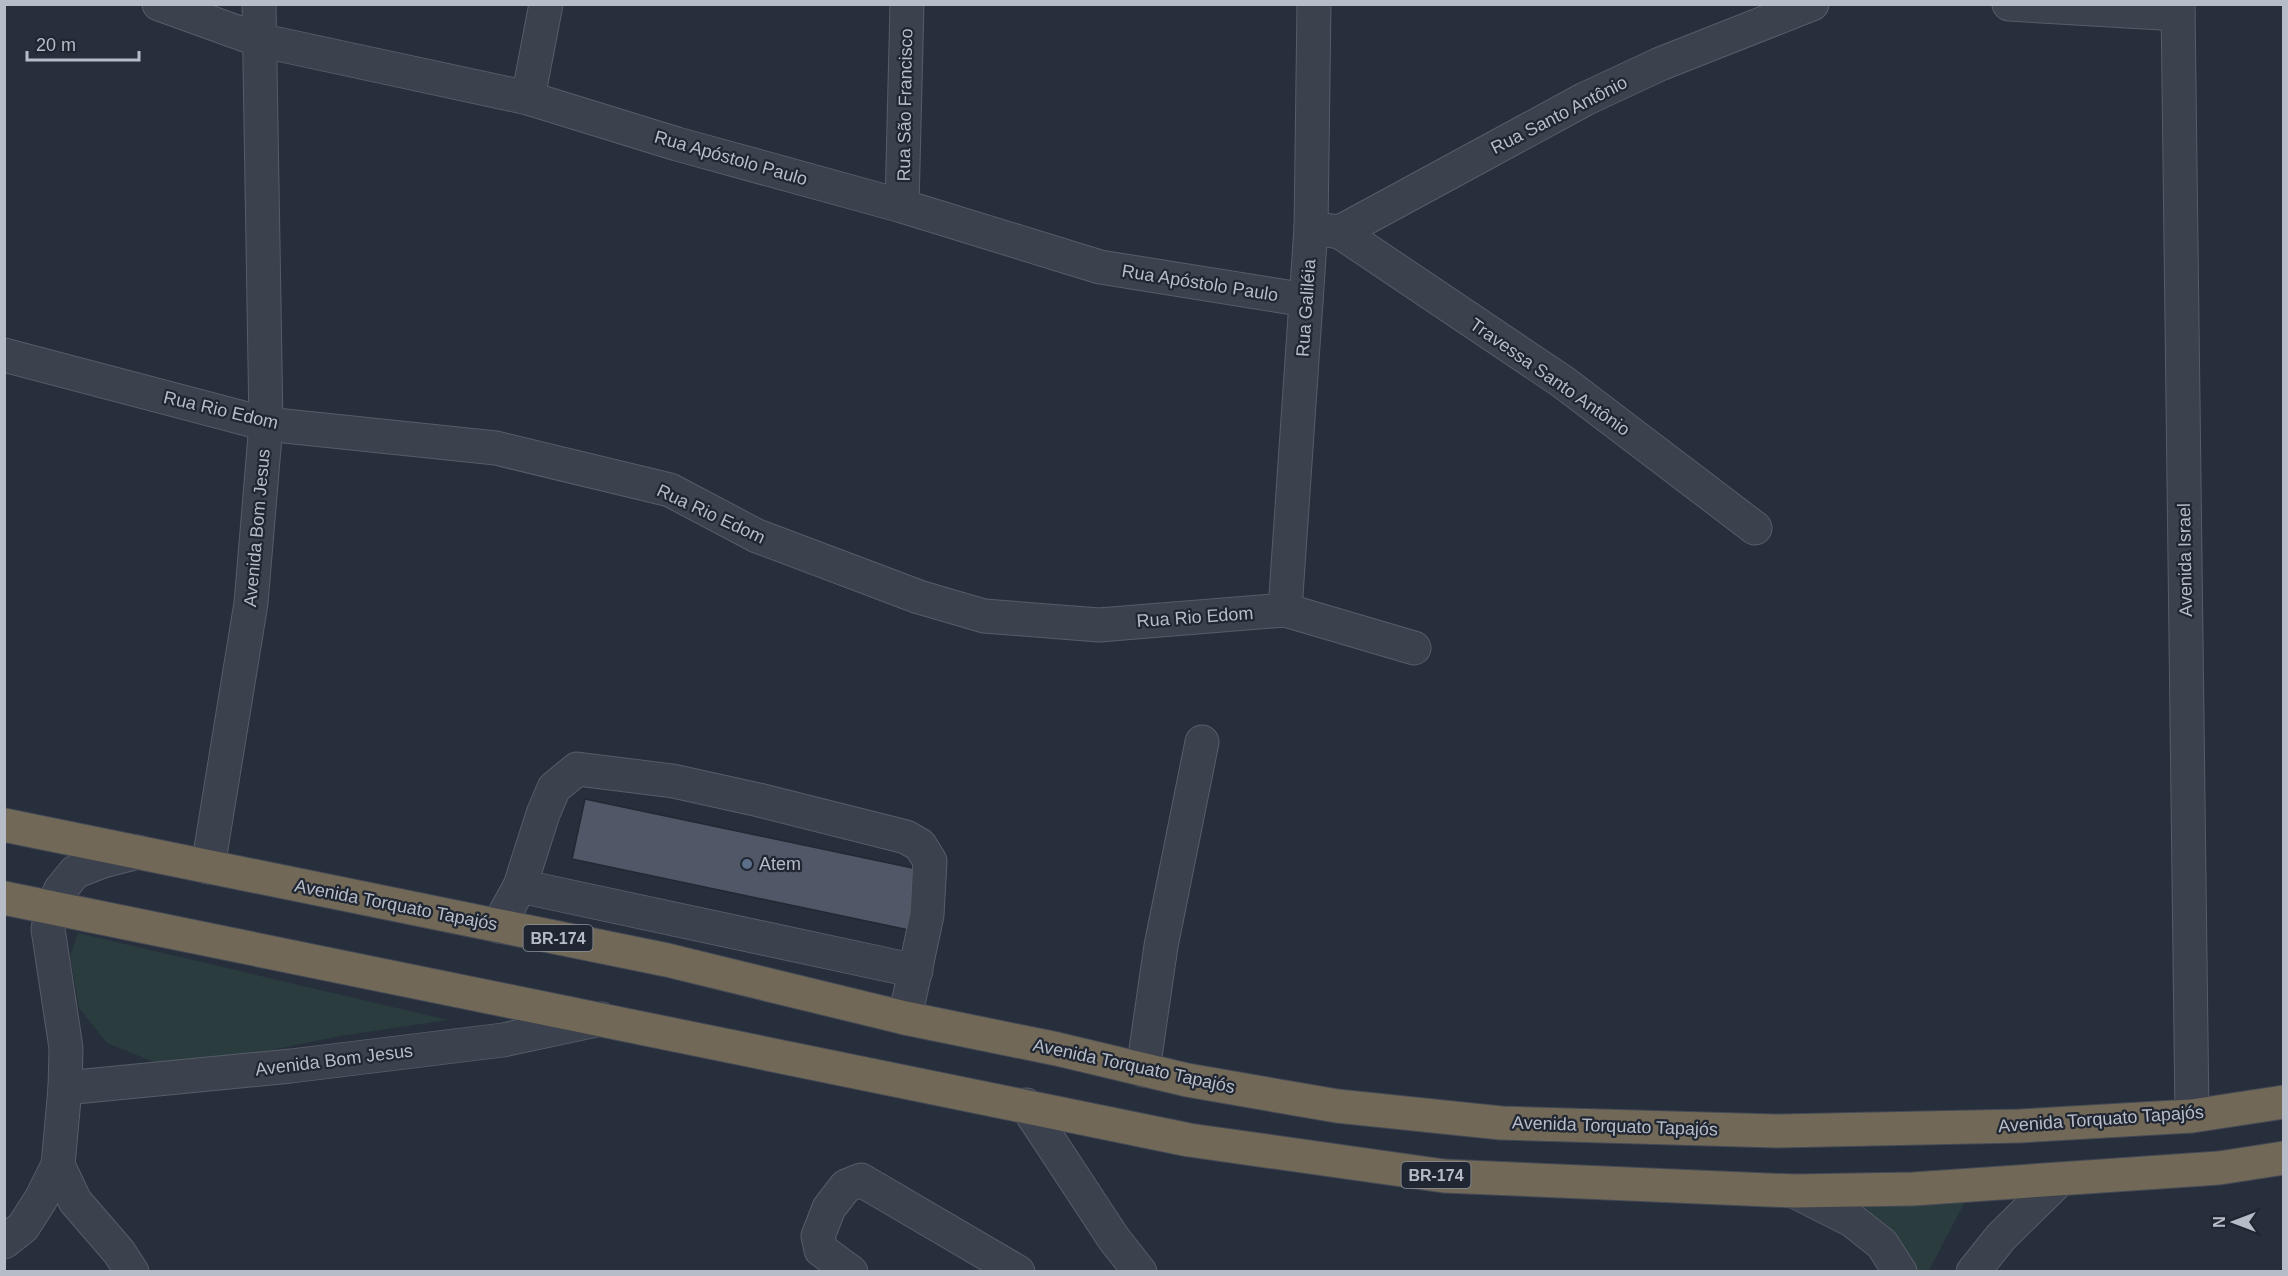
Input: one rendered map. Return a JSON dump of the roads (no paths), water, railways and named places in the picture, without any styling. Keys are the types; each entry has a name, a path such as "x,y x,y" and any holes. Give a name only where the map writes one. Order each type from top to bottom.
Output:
{"highway":[{"name":"Avenida Torquato Tapajós","path":"4,825 667,960 905,1018 1057,1049 1187,1080 1337,1106 1501,1123 1776,1131 2020,1126 2192,1116 2283,1102"},
{"name":"BR-174","path":"4,898 1189,1140 1444,1176 1794,1191 1913,1189 2219,1168 2283,1158"}],"street":[{"name":"Rua Apóstolo Paulo","path":"159,4 259,40 528,98 677,144 902,206 1100,267 1306,300"},
{"name":"Avenida Bom Jesus","path":"208,867 251,603 266,424 259,4"},
{"path":"528,98 546,4"},
{"name":"Rua São Francisco","path":"902,206 907,4"},
{"name":"Rua Galiléia","path":"1285,610 1306,300 1326,230 1314,4"},
{"name":"Rua Santo Antônio","path":"1326,230 1585,99 1660,64 1812,4"},
{"path":"2009,4 2178,9"},
{"name":"Avenida Israel","path":"2178,9 2192,1116"},
{"name":"Travessa Santo Antônio","path":"1326,230 1563,382 1755,528"},
{"name":"Rua Rio Edom","path":"4,355 266,424 496,448 670,490 757,536 875,582 984,616 1099,625 1285,610 1414,648"},
{"path":"1143,1070 1161,946 1202,742"},
{"path":"498,926 520,886 543,814 554,788 577,769 674,781 759,800 906,837 920,845 930,861 927,915 905,1018"},
{"path":"4,1242 23,1227 41,1199 58,1165 66,1048 48,929 52,908 61,889 75,872 103,861 138,852"},
{"path":"520,886 916,970"},
{"name":"Avenida Bom Jesus","path":"65,1088 291,1066 503,1040 602,1019"},
{"path":"1026,1105 1135,1268"},
{"path":"58,1165 75,1201 120,1252 132,1272"},
{"path":"851,1272 821,1250 818,1236 828,1208 846,1186 861,1180 1018,1272"},
{"path":"1973,1272 2001,1237 2059,1180"},
{"path":"1794,1191 1853,1221 1882,1244 1900,1272"}],"place":[{"name":"Atem","path":"747,864"}]}
